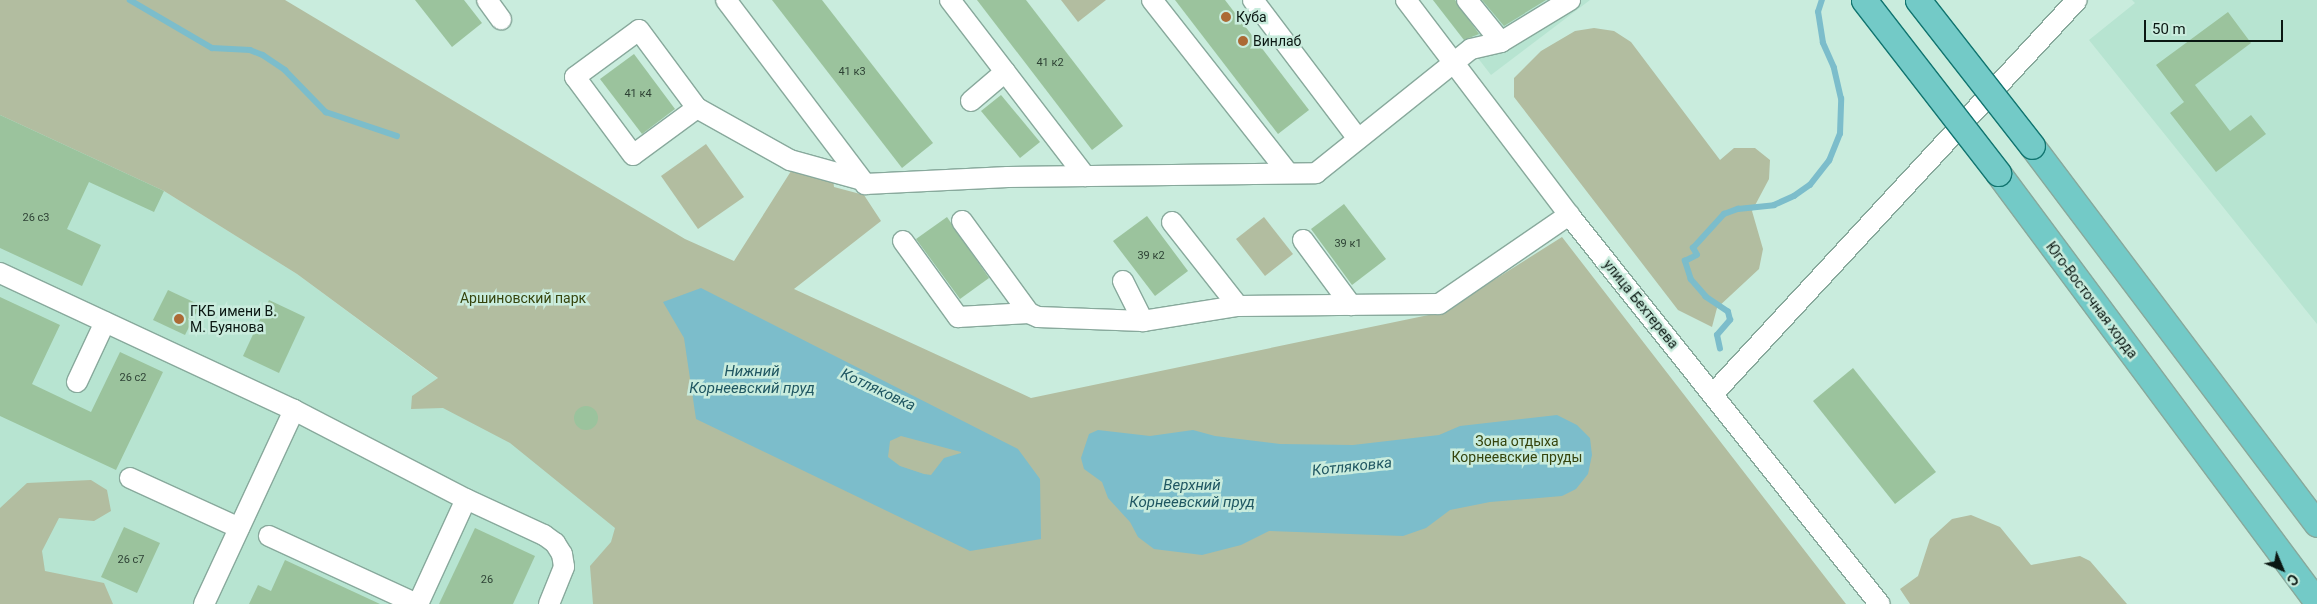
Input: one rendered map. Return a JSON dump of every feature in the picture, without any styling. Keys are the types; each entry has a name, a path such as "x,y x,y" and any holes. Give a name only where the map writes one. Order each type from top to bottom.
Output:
{"main road":[{"name":"Юго-Восточная хорда","path":"1864,0 1998,173 2317,602"},
{"path":"1918,0 2032,146 2317,524"}],"street":[{"path":"487,0 502,19"},
{"path":"726,0 859,179 865,184 1085,176 1316,173 1471,49 1501,42 1570,0"},
{"path":"950,0 1085,176"},
{"path":"1152,0 1288,173"},
{"path":"1253,0 1358,139"},
{"name":"улица Бехтерева","path":"1406,0 1569,215 1880,604"},
{"path":"1467,0 1501,42"},
{"path":"1713,394 2077,0"},
{"path":"697,108 633,155 575,77 639,30 697,108 790,160 859,179"},
{"path":"971,101 1005,72"},
{"path":"903,241 958,317 1029,313 1038,317 1143,321 1238,306 1439,304 1569,215"},
{"path":"962,221 1029,313"},
{"path":"1172,222 1238,306"},
{"path":"1303,240 1351,304"},
{"path":"0,273 294,410 466,500 555,543 562,554 564,567 549,604"},
{"path":"1123,281 1143,321"},
{"path":"77,382 105,322"},
{"path":"204,604 294,410"},
{"path":"130,478 239,528"},
{"path":"269,536 418,604 466,500"}],"shaded area":[{"path":"1433,0 1590,0 1491,75"},
{"path":"2132,0 2317,0 2317,324 2089,40 2135,3"},
{"name":"ГКБ имени В. М. Буянова","path":"0,115 164,191 297,274 692,567 676,604 0,604"}],"green space":[{"name":"Зона отдыха Корнеевские пруды","path":"0,0 285,0 685,239 734,261 793,168 833,179 834,187 864,195 881,221 794,289 1031,398 1443,312 1562,237 1846,604 593,604 590,566 611,542 615,528 510,443 443,408 411,409 412,396 438,378 297,274 164,191 0,115"},
{"path":"1061,0 1106,0 1078,22"},
{"path":"1594,28 1614,31 1631,42 1720,160 1734,148 1755,148 1770,160 1769,179 1752,211 1763,249 1759,269 1717,308 1712,327 1678,310 1514,97 1514,78 1541,51 1575,31"},
{"path":"706,144 744,197 698,229 661,176"},
{"path":"1264,217 1293,254 1265,276 1236,239"},
{"path":"91,480 107,490 111,511 94,521 59,518 42,551 45,571 104,583 113,604 0,604 0,508 27,483"},
{"path":"1971,515 2000,527 2031,565 2080,556 2090,561 2127,604 1910,604 1900,589 1918,576 1930,539 1952,519"}],"water":[{"name":"Нижний Корнеевский пруд","path":"701,288 1018,449 1040,479 1041,539 970,551 696,419 684,338 663,302","holes":["901,436 961,452 944,458 931,475 900,466 888,457 890,441"]},
{"name":"Верхний Корнеевский пруд","path":"1557,415 1577,425 1590,438 1592,455 1588,474 1576,489 1562,496 1490,502 1450,510 1426,528 1403,536 1269,531 1241,545 1202,555 1154,549 1138,537 1130,522 1108,498 1102,482 1084,469 1081,458 1089,434 1098,430 1150,436 1193,430 1215,436 1280,444 1353,445 1439,435 1460,426"}],"building":[{"path":"415,0 464,0 482,23 452,47"},
{"path":"772,0 822,0 933,143 902,168"},
{"path":"977,0 1026,0 1123,126 1092,150"},
{"path":"1175,0 1225,0 1309,110 1278,134"},
{"path":"1433,0 1455,0 1479,34 1464,40"},
{"path":"1482,0 1546,0 1504,26"},
{"path":"2228,12 2251,43 2195,85 2230,131 2251,115 2266,134 2216,172 2170,113 2184,102 2156,65"},
{"path":"634,54 675,109 642,134 600,79"},
{"path":"1001,95 1040,142 1020,158 981,111"},
{"path":"0,115 164,191 154,212 89,182 67,229 101,245 82,286 0,248"},
{"path":"1344,204 1386,259 1352,285 1311,229"},
{"path":"1147,216 1188,271 1155,296 1113,241"},
{"path":"947,217 989,278 960,299 916,239"},
{"path":"168,290 200,305 185,335 153,320"},
{"path":"0,297 60,325 32,384 91,412 120,352 163,372 116,470 0,416"},
{"path":"269,300 305,317 279,373 243,356"},
{"path":"1853,368 1936,472 1895,504 1813,401"},
{"path":"586,406 591,407 597,413 597,423 591,429 586,430 581,429 575,423 574,418 575,413 581,407"},
{"path":"124,527 160,543 137,593 101,577"},
{"path":"475,528 535,556 513,604 439,604"},
{"path":"285,560 380,604 249,604 258,585 271,591"}],"waterway":[{"name":"Котляковка","path":"130,0 212,48 250,50 263,55 285,70 326,112 397,136"},
{"name":"Котляковка","path":"1720,349 1717,335 1730,320 1728,312 1706,297 1691,280 1685,261 1697,255 1693,248 1724,214 1738,209 1774,205 1794,196 1810,185 1829,161 1840,134 1841,99 1834,68 1823,43 1818,12 1822,0"}],"place":[{"name":"Куба","path":"1226,17"},
{"name":"Винлаб","path":"1243,41"},
{"name":"ГКБ имени В. М. Буянова","path":"179,319"}],"park label":[{"name":"Аршиновский парк","path":"523,298"}]}
